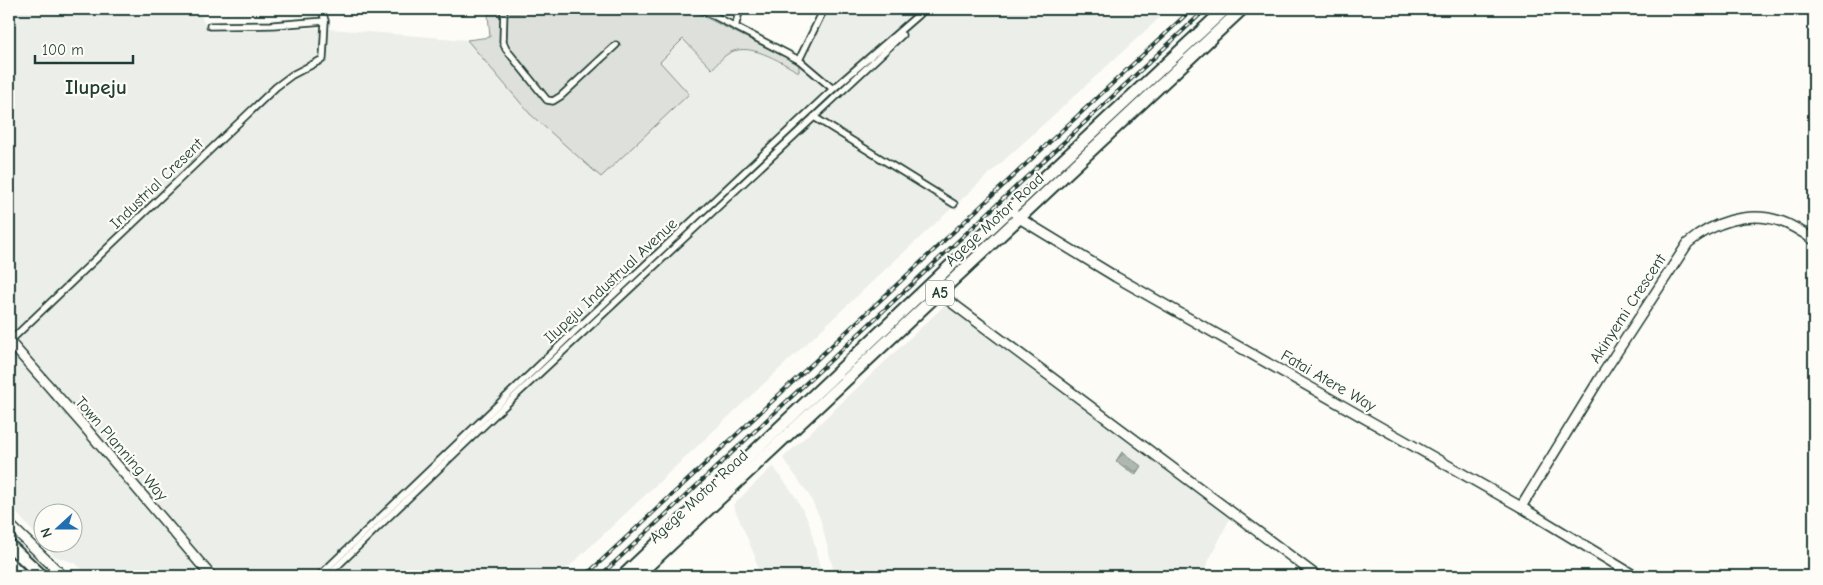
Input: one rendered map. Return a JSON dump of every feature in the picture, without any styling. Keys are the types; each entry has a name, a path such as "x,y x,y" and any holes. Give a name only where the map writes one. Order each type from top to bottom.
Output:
{"highway":[{"name":"Agege Motor Road","path":"622,576 1010,209 1225,9"},
{"name":"Agege Motor Road","path":"637,576 1242,9"},
{"path":"9,545 42,576"},
{"path":"9,563 22,576"}],"street":[{"path":"210,26 273,25 325,21 322,9"},
{"path":"504,9 503,42 506,49 547,100 552,101 561,96 616,45"},
{"path":"701,9 799,60 833,89"},
{"path":"735,27 740,9"},
{"path":"799,60 824,9"},
{"name":"Ilupeju Industrual Avenue","path":"319,576 579,327 833,89 925,9"},
{"name":"Ilupeju Industrual Avenue","path":"327,576 497,413 930,9"},
{"name":"Industrial Cresent","path":"9,341 276,87 292,75 323,59 325,21"},
{"path":"814,117 954,204"},
{"name":"Fatai Atere Way","path":"1010,209 1019,218 1116,277 1520,507 1634,576"},
{"name":"Akinyemi Crescent","path":"1520,507 1604,370 1688,243 1705,230 1719,224 1740,219 1760,218 1779,221 1814,240"},
{"path":"940,294 1317,576"},
{"name":"Town Planning Way","path":"9,341 136,486 211,576"},
{"path":"9,524 63,576"}],"shaded area":[{"path":"198,9 208,32 318,28 467,40 530,114 601,177 689,94 660,62 684,39 712,69 727,54 740,49 759,52 798,72 799,64 827,9 1169,9 890,265 559,576 85,576 83,570 75,563 54,556 51,552 82,552 82,502 32,502 32,531 9,504 9,10"},
{"path":"623,9 691,10 799,64 799,72 763,54 744,50 726,55 712,69 683,39 660,62 689,94 601,177 530,114 467,40 490,37 488,14"},
{"path":"945,305 1231,516 1201,576 835,576 820,518 809,495 783,458"},
{"path":"773,466 795,496 809,522 822,576 760,576 754,554 733,505"}],"water":[{"path":"1122,452 1141,466 1135,475 1116,461"}],"railway":[{"path":"585,576 1192,9"},
{"path":"600,576 1206,9"}],"district":[{"name":"Ilupeju","path":"96,87"}]}
